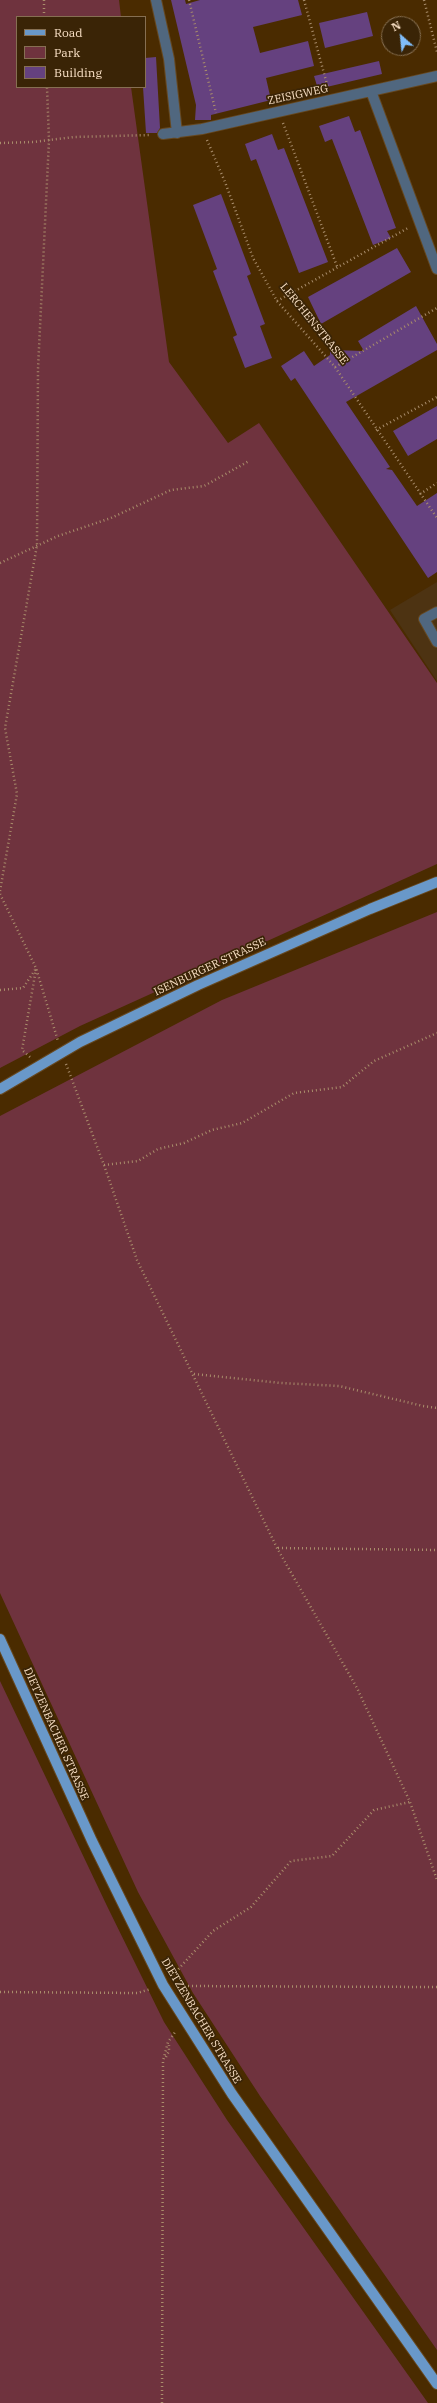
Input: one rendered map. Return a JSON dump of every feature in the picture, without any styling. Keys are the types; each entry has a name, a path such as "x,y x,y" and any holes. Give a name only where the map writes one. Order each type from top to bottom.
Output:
{"main road":[{"name":"ISENBURGER STRASSE","path":"0,1089 61,1053 198,985 370,909 437,882"},
{"name":"DIETZENBACHER STRASSE","path":"0,1639 92,1841 163,1985 232,2094 437,2384"}],"street":[{"path":"156,0 169,59 177,133"},
{"name":"ZEISIGWEG","path":"163,134 202,129 437,76"},
{"path":"371,91 437,269"},
{"path":"437,612 424,619 437,642"}],"path":[{"path":"44,0 44,16"},
{"path":"189,0 219,125"},
{"path":"304,0 332,100"},
{"path":"424,0 437,52"},
{"path":"47,88 49,140 38,369 37,545 4,728 17,794 0,892 36,968 61,1053 104,1164 137,1260 277,1548 357,1688 410,1802 437,1880"},
{"path":"279,111 338,269"},
{"name":"LERCHENSTRASSE","path":"202,129 225,182 252,258 278,301 335,367 376,430 437,518"},
{"path":"0,143 74,137 163,134"},
{"path":"278,301 338,269 419,221"},
{"path":"335,367 437,308"},
{"path":"376,430 437,397"},
{"path":"0,563 58,536 112,518 171,490 204,486 249,461"},
{"path":"420,494 437,484"},
{"path":"0,990 23,988 36,968"},
{"path":"36,968 22,1050 39,1065"},
{"path":"104,1164 138,1161 158,1149 184,1143 212,1130 242,1123 294,1093 342,1087 374,1061 437,1033"},
{"path":"193,1374 281,1383 339,1386 437,1408"},
{"path":"277,1548 437,1550"},
{"path":"163,1985 213,1931 251,1907 291,1861 332,1856 374,1810 410,1802"},
{"path":"0,1992 137,1993 163,1985 437,1987"},
{"path":"162,2403 163,2061 168,2042"}],"shaded area":[{"path":"437,582 437,681 390,610"}],"green space":[{"path":"0,0 119,0 121,16 16,16 16,88 131,88 169,362 228,443 259,423 437,683 437,864 80,1026 0,1068"},
{"path":"437,912 437,2350 260,2096 193,1993 138,1892 0,1593 0,1116 222,1000"},
{"path":"0,1681 164,2022 227,2120 428,2403 0,2403"}],"building":[{"path":"171,0 185,0 186,4 200,0 298,0 302,15 253,27 260,53 308,41 314,66 266,78 271,100 211,115 211,120 195,120 196,105"},
{"path":"367,12 373,36 325,48 319,23"},
{"path":"156,57 160,128 157,133 146,133 143,88 146,88 146,58"},
{"path":"379,61 382,74 318,89 314,76"},
{"path":"349,116 355,132 360,130 396,228 387,231 391,238 373,245 332,139 325,142 319,126"},
{"path":"272,134 278,150 284,148 328,262 299,273 256,159 251,161 245,144"},
{"path":"221,194 251,274 247,276 265,324 260,326 272,358 245,368 233,337 237,335 213,271 217,269 193,205"},
{"path":"397,248 411,272 321,324 308,297"},
{"path":"416,306 437,344 437,350 346,402 390,467 386,469 392,470 417,506 437,493 437,572 428,578 295,378 291,381 281,366 304,351 314,366 330,355 330,350 364,351 358,341"},
{"path":"437,406 437,439 408,456 393,431"}]}
